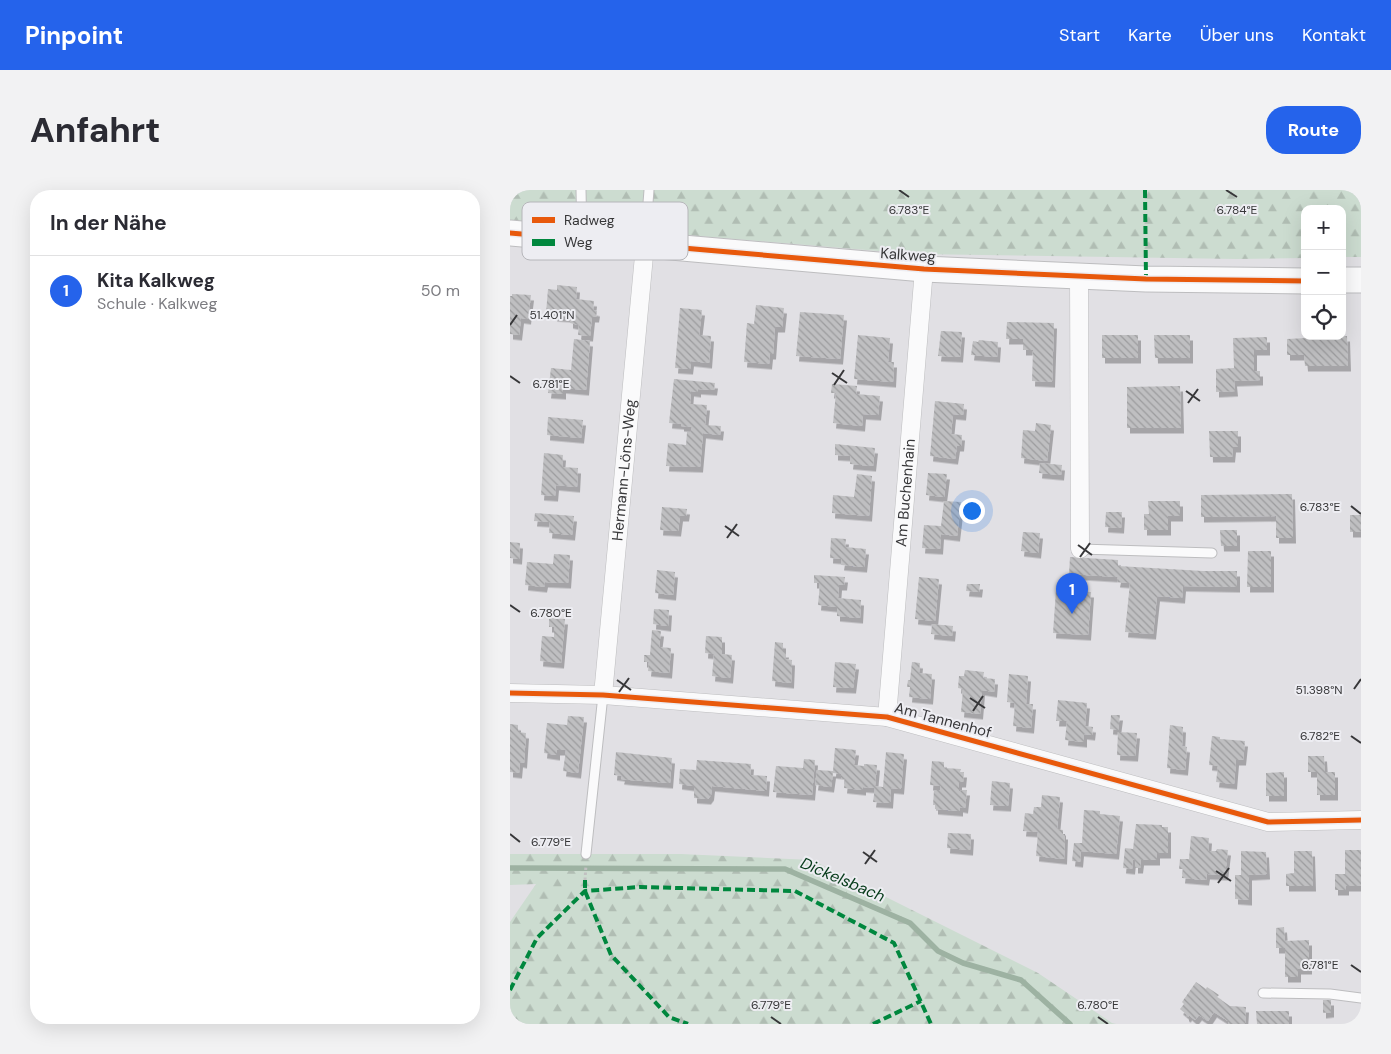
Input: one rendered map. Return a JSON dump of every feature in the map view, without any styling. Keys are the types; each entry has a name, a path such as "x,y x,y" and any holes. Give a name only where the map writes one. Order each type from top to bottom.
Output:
{"street":[{"name":"Kalkweg","path":"688,249 924,269 1146,279 1301,281"},
{"name":"Hermann-Löns-Weg","path":"602,694 643,260"},
{"name":"Am Buchenhain","path":"887,717 924,269"},
{"path":"1079,276 1080,549"},
{"path":"1346,280 1361,280"},
{"name":"Am Tannenhof","path":"510,693 602,694 887,717 1268,822 1361,820"}],"lane":[{"path":"1080,549 1212,553"},
{"path":"586,854 602,694"},
{"path":"1263,993 1330,994 1361,998"}],"green space":[{"path":"510,190 1361,190 1361,257 1346,257 1346,205 1301,205 1301,258 1237,259 914,254 688,235 688,202 522,202 522,221 510,220"},
{"path":"510,854 681,854 812,860 1038,973 1116,1024 510,1024 510,922 536,884 510,885"}],"building":[{"path":"557,285 577,287 576,299 594,301 593,310 597,311 596,317 592,317 590,336 578,335 579,325 570,323 570,317 554,316 555,314 546,313 548,289 557,290"},
{"path":"512,294 531,295 528,319 521,318 519,335 510,334 510,296"},
{"path":"756,305 784,308 782,327 775,327 773,354 770,354 769,364 744,362 747,323 754,324"},
{"path":"680,308 702,310 699,335 711,336 709,363 691,361 690,369 675,368"},
{"path":"800,312 844,315 840,359 796,356"},
{"path":"1007,322 1054,323 1052,382 1032,381 1033,350 1023,350 1023,339 1006,339"},
{"path":"941,331 962,332 960,357 938,356"},
{"path":"858,335 890,338 888,362 894,362 893,382 854,379"},
{"path":"1102,335 1138,335 1138,358 1102,358"},
{"path":"1154,335 1190,335 1190,358 1155,358"},
{"path":"1346,336 1348,366 1305,366 1304,355 1287,355 1287,339 1346,340"},
{"path":"1267,337 1267,350 1254,350 1254,371 1260,371 1260,380 1234,381 1235,391 1216,392 1216,369 1234,368 1233,338"},
{"path":"574,339 590,341 586,390 563,388 563,394 548,393 551,368 571,370"},
{"path":"979,340 998,342 997,357 971,355 973,341 978,342"},
{"path":"674,379 715,383 714,390 698,389 698,392 691,391 690,404 707,405 705,425 721,426 720,435 703,433 700,467 666,466 668,443 686,445 687,432 691,432 692,427 669,423"},
{"path":"832,384 857,386 856,394 880,396 878,415 863,414 862,426 833,423 836,393 831,393"},
{"path":"1180,386 1181,428 1127,428 1127,387"},
{"path":"935,401 964,404 963,415 953,414 951,434 962,435 961,446 957,446 955,459 930,456"},
{"path":"548,417 583,420 581,438 547,435"},
{"path":"1036,423 1051,425 1047,461 1021,458 1023,430 1035,431"},
{"path":"1209,431 1238,431 1238,447 1233,447 1232,457 1210,457"},
{"path":"835,444 875,448 873,466 850,464 851,456 835,455"},
{"path":"544,453 563,455 562,467 578,468 577,487 556,485 555,496 541,495"},
{"path":"1040,463 1062,465 1061,475 1039,473"},
{"path":"928,473 947,474 944,497 926,495"},
{"path":"857,474 872,476 869,516 832,513 833,495 854,497"},
{"path":"1292,494 1293,538 1276,538 1276,516 1201,517 1201,495"},
{"path":"944,501 961,502 957,536 941,534 940,549 922,548 924,525 941,526"},
{"path":"1148,501 1180,501 1180,516 1168,516 1168,530 1144,530 1144,514 1149,514"},
{"path":"662,507 687,509 686,516 680,516 678,531 660,530"},
{"path":"1106,512 1122,512 1121,528 1105,527"},
{"path":"535,513 574,516 572,535 549,533 550,522 534,521"},
{"path":"1350,515 1361,515 1361,532 1350,532"},
{"path":"1220,530 1237,530 1237,546 1221,546"},
{"path":"1023,532 1040,533 1038,553 1021,551"},
{"path":"831,538 846,539 845,547 866,549 864,567 841,565 842,559 830,558"},
{"path":"510,542 520,543 519,559 510,558"},
{"path":"1248,551 1271,551 1271,587 1247,587"},
{"path":"554,554 570,555 568,583 545,582 544,587 525,585 527,562 553,564"},
{"path":"1070,557 1118,560 1118,566 1237,571 1237,587 1183,586 1182,598 1157,596 1153,634 1125,632 1130,583 1117,582 1118,577 1069,574"},
{"path":"657,570 675,572 673,595 655,593"},
{"path":"814,575 845,577 844,585 839,585 838,598 861,600 860,618 837,616 837,607 818,605 820,583 814,583"},
{"path":"919,577 939,579 935,621 915,619"},
{"path":"967,584 980,584 979,592 966,591"},
{"path":"1056,590 1091,592 1088,635 1053,633"},
{"path":"654,609 669,610 668,626 653,624"},
{"path":"549,618 565,619 561,663 540,661 542,636 554,637 554,627 549,627"},
{"path":"932,624 953,626 952,636 931,634"},
{"path":"652,630 661,631 659,647 671,648 669,673 648,671 649,662 644,662 644,655 650,655"},
{"path":"706,636 722,637 722,654 732,655 730,678 712,676 714,654 705,653"},
{"path":"775,642 783,643 783,652 786,652 785,659 792,660 791,683 772,681"},
{"path":"835,662 856,664 853,688 833,687"},
{"path":"912,662 920,663 919,673 932,674 930,699 909,697 910,687 907,687 908,680 910,680"},
{"path":"965,670 984,672 983,678 995,679 994,692 982,690 980,714 961,712 963,689 958,688 959,676 964,676"},
{"path":"1009,674 1028,676 1026,704 1033,704 1031,728 1013,726 1015,703 1007,702"},
{"path":"1058,700 1087,703 1085,726 1093,727 1092,735 1084,734 1084,742 1065,740 1067,721 1056,721"},
{"path":"1111,715 1120,715 1118,730 1110,729"},
{"path":"568,716 584,717 578,773 563,771 566,750 557,750 557,755 544,753 547,723 567,725"},
{"path":"510,724 518,725 518,732 526,733 524,763 520,762 519,773 510,772"},
{"path":"1170,725 1183,727 1182,746 1187,747 1185,770 1167,768"},
{"path":"1118,732 1137,733 1135,756 1117,755"},
{"path":"1212,736 1220,737 1220,739 1245,741 1243,760 1236,760 1234,784 1216,782 1218,766 1209,765"},
{"path":"835,748 856,750 854,765 877,765 875,786 883,787 886,752 904,754 901,789 891,788 890,803 873,802 875,788 863,787 863,790 844,788 845,779 841,779 841,774 833,773 831,787 815,785 817,770 833,771"},
{"path":"616,752 672,758 670,783 621,779 622,776 614,775"},
{"path":"1308,756 1324,756 1325,772 1335,772 1335,795 1317,795 1317,772 1308,772"},
{"path":"804,759 815,760 812,795 773,792 776,766 803,768"},
{"path":"697,760 751,764 750,775 767,776 766,791 712,786 711,795 708,799 694,798 694,786 679,784 680,769 696,770"},
{"path":"932,761 944,762 944,768 961,769 960,772 964,772 963,782 959,782 959,791 967,790 965,808 960,807 960,811 935,809 935,805 933,805 934,790 940,790 941,786 930,785"},
{"path":"1284,772 1284,796 1266,796 1266,773"},
{"path":"992,781 1010,783 1008,806 990,805"},
{"path":"1042,795 1060,797 1057,829 1063,830 1063,834 1065,834 1064,859 1036,856 1038,832 1023,831 1025,813 1033,814 1034,807 1041,807"},
{"path":"1084,810 1100,811 1100,814 1120,816 1116,854 1081,851 1080,862 1072,861 1074,843 1082,843"},
{"path":"1136,824 1168,827 1168,853 1157,853 1157,860 1141,860 1140,868 1135,868 1135,860 1133,859 1132,869 1123,868 1125,848 1133,849"},
{"path":"948,833 971,834 970,850 947,848"},
{"path":"1191,836 1209,838 1208,851 1216,851 1217,849 1228,850 1225,875 1207,874 1206,880 1182,878 1183,869 1179,869 1180,859 1189,859"},
{"path":"1345,850 1361,850 1361,886 1346,886 1346,890 1335,890 1335,874 1345,874"},
{"path":"1241,851 1266,852 1267,874 1249,875 1249,900 1235,899 1235,875 1241,875"},
{"path":"1294,851 1312,851 1313,886 1286,886 1286,874 1294,873"},
{"path":"1284,927 1285,941 1309,940 1309,969 1298,969 1298,977 1285,977 1285,948 1276,948 1276,928"},
{"path":"1196,982 1219,995 1217,997 1230,1006 1246,1007 1245,1024 1228,1024 1228,1021 1214,1012 1208,1021 1199,1015 1195,1020 1189,1015 1188,1017 1186,1016 1180,1009 1184,1004 1182,1002"},
{"path":"1323,1000 1331,1000 1331,1012 1323,1013"},
{"path":"1256,1011 1289,1011 1289,1024 1257,1024"}],"waterway":[{"name":"Dickelsbach","path":"510,868 785,869 910,923 938,951 963,963 1021,980 1070,1024"}],"marked path":[{"path":"1145,190 1146,279"},
{"path":"585,880 585,891 611,955 669,1017 688,1024"},
{"path":"510,990 537,938 585,891 640,887 795,891 894,943 931,1024"},
{"path":"873,1024 921,1001"}],"cycle path":[{"path":"510,233 522,234"},
{"path":"688,248 924,269 1146,279 1301,281"},
{"path":"510,693 603,695 887,717 1268,822 1361,820"}],"place":[{"name":"Kita Kalkweg","path":"1072,614"}]}
